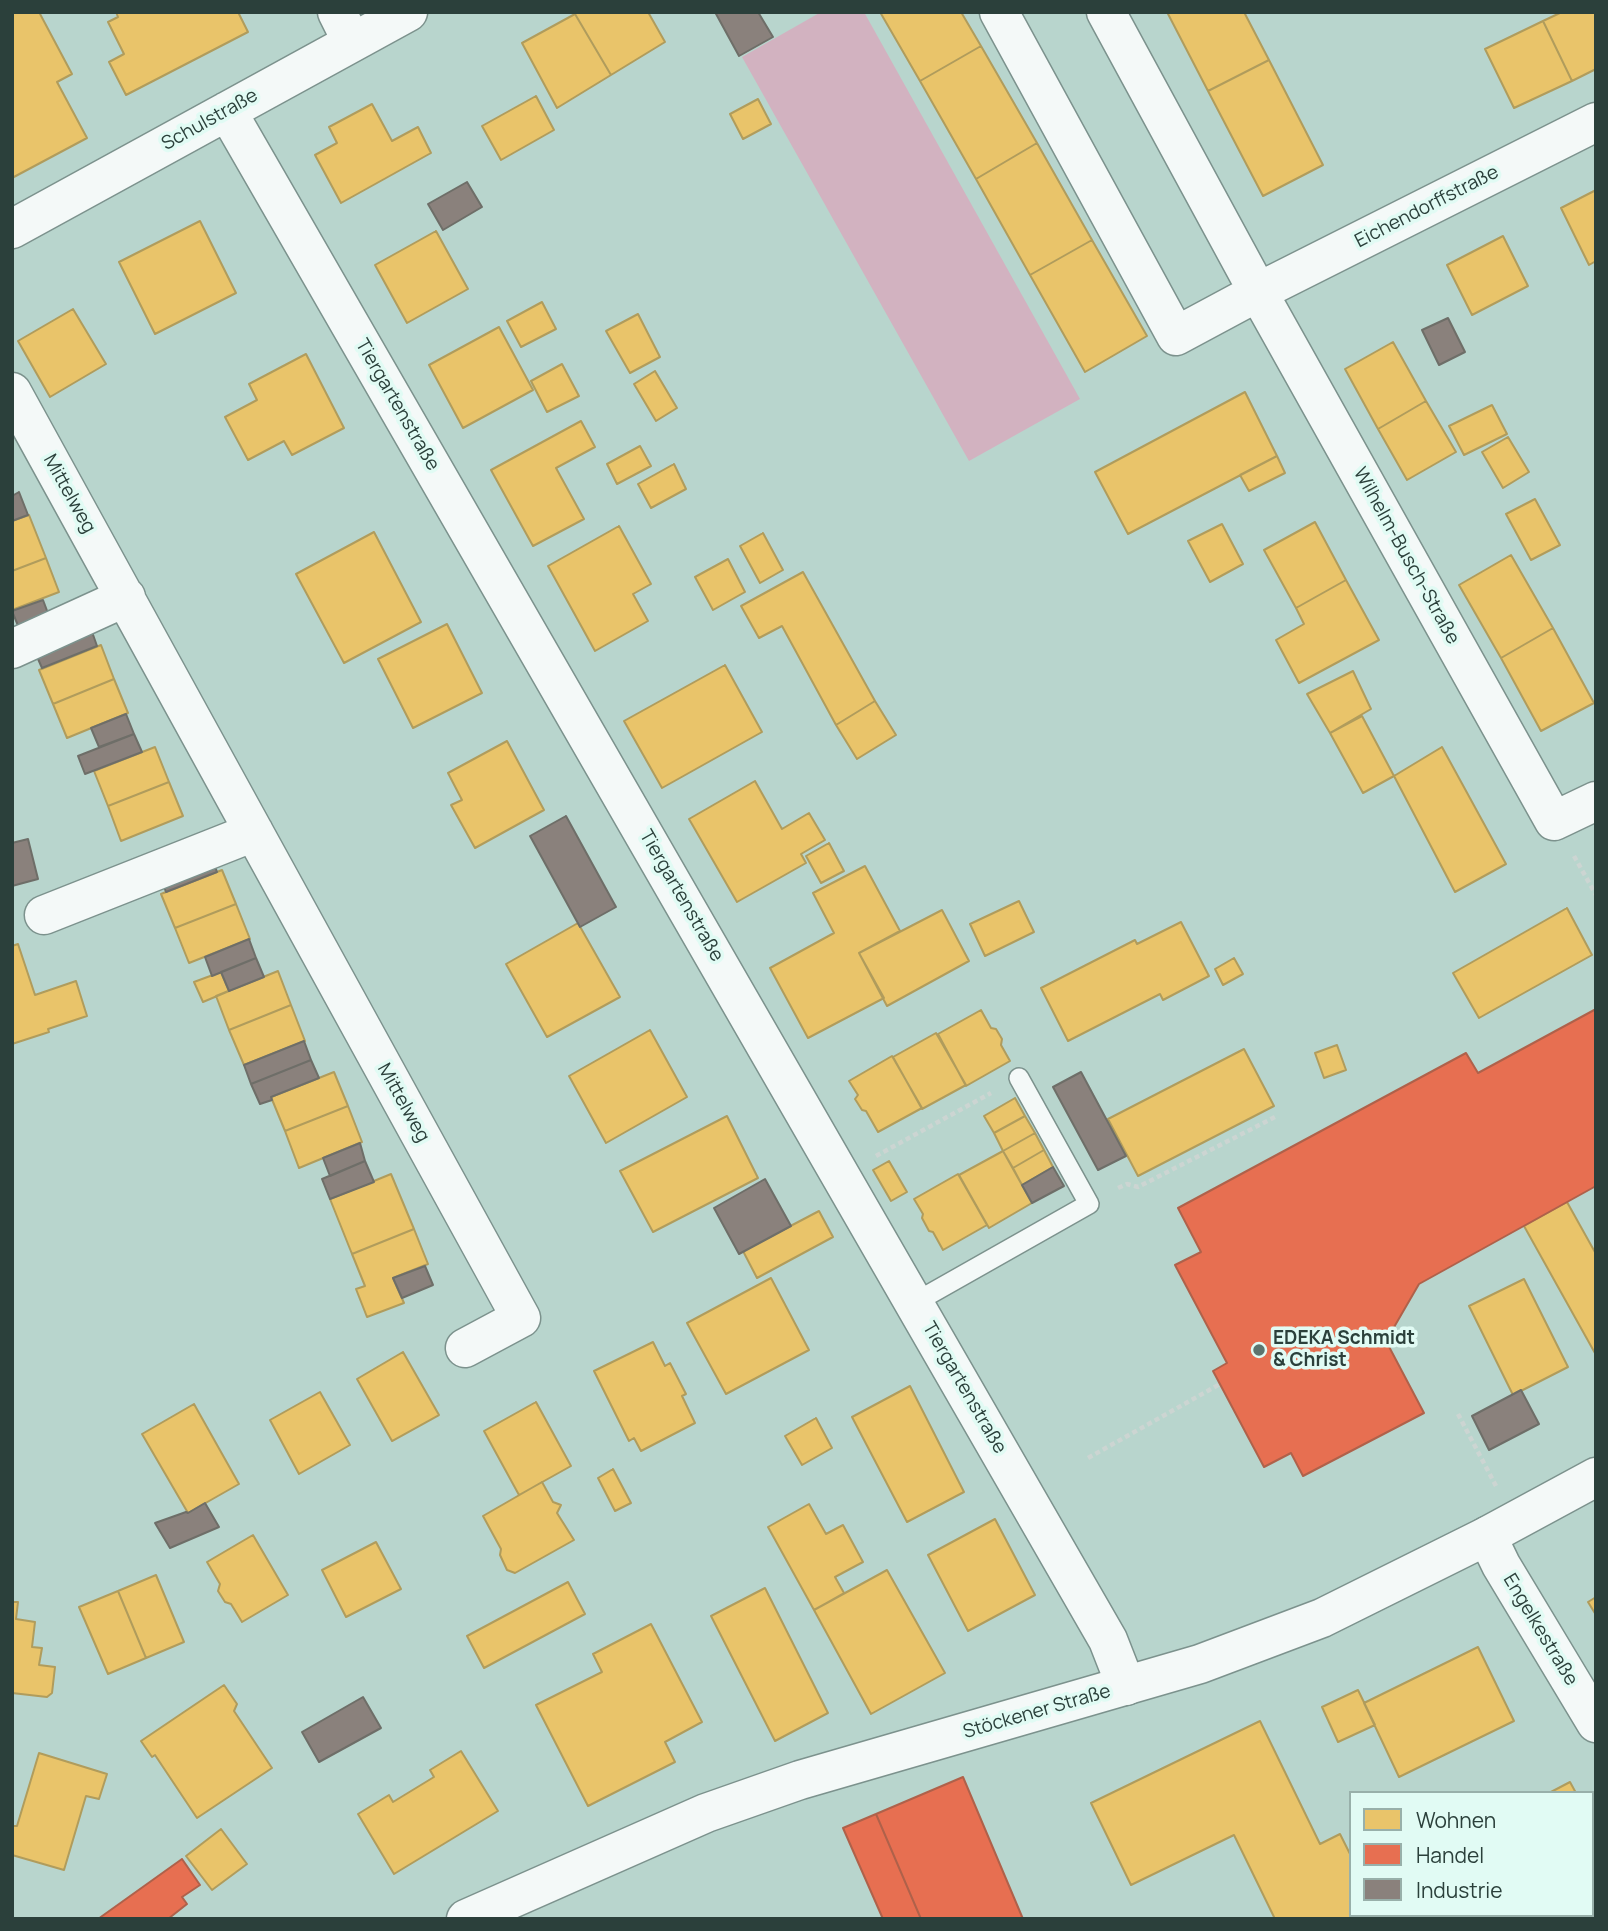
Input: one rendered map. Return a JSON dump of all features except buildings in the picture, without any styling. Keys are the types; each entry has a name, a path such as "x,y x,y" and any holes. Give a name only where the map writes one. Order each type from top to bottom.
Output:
{"street":[{"name":"Schulstraße","path":"12,229 227,110 345,27 408,12"},
{"path":"999,12 1176,336 1258,292"},
{"name":"Wilhelm-Busch-Straße","path":"1106,12 1258,292 1554,821 1596,801"},
{"name":"Tiergartenstraße","path":"227,110 1108,1640 1126,1686"},
{"name":"Eichendorffstraße","path":"1258,292 1596,122"},
{"name":"Mittelweg","path":"12,391 522,1318 465,1348"},
{"path":"12,649 126,597"},
{"path":"44,915 254,832"},
{"name":"Stöckener Straße","path":"466,1919 706,1813 776,1788 1208,1661 1322,1618 1501,1528 1596,1476"},
{"name":"Engelkestraße","path":"1501,1528 1501,1565 1596,1723"}],"lane":[{"path":"915,1303 1089,1204 1019,1078"}],"path":[{"path":"842,1175 1019,1078"},
{"path":"1089,1204 1127,1184 1138,1188 1276,1116"},
{"path":"1088,1458 1220,1384"},
{"path":"1458,1414 1501,1528"}],"shaded area":[{"path":"821,12 864,12 1080,399 969,461 742,57"}],"place":[{"name":"EDEKA Schmidt & Christ","path":"1259,1350"}]}
